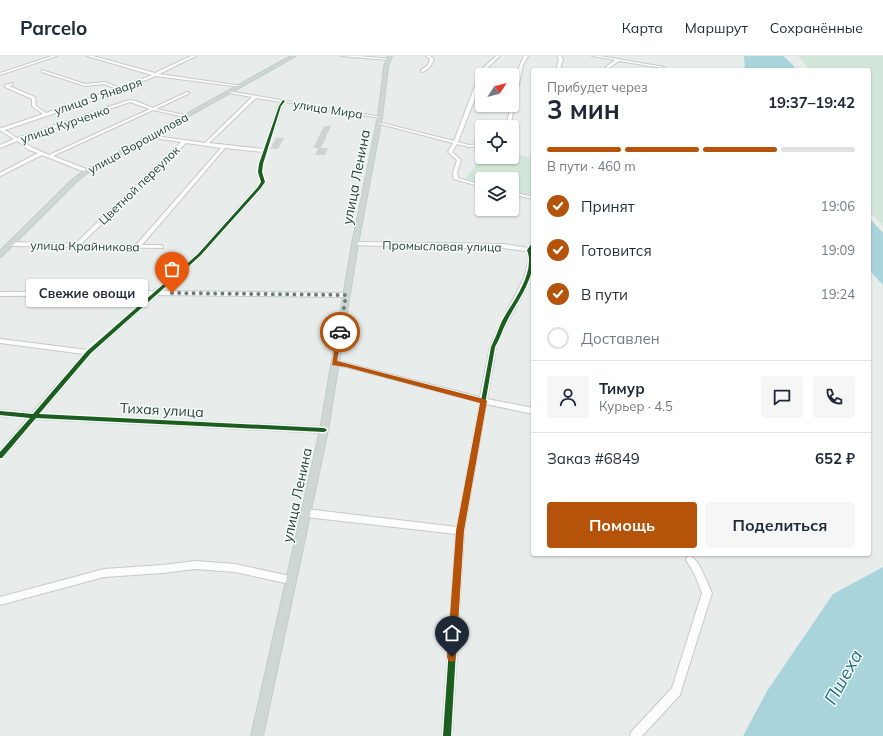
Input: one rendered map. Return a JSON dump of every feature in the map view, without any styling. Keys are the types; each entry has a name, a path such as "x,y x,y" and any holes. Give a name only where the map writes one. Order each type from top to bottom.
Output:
{"main road":[{"name":"улица Ворошилова","path":"0,254 87,170 294,56"},
{"name":"улица Ленина","path":"257,736 324,430 334,363 389,58"}],"street":[{"path":"0,74 55,56"},
{"path":"90,56 157,75 240,86"},
{"name":"улица 9 Января","path":"0,129 103,96 157,75 194,56"},
{"path":"343,56 389,58"},
{"path":"422,71 430,65 432,59 428,56"},
{"path":"486,68 498,56"},
{"path":"509,120 520,65 526,56"},
{"path":"559,56 561,59 559,68"},
{"path":"594,56 662,67"},
{"path":"607,68 618,60"},
{"path":"43,71 85,85 105,83 120,89"},
{"path":"12,84 6,86 34,98 34,106 45,114"},
{"name":"улица Мира","path":"229,92 284,101 379,120 455,143 469,146 475,146"},
{"path":"50,156 188,93"},
{"path":"475,93 450,152 459,160 455,173 456,179 475,184"},
{"path":"206,144 254,97"},
{"name":"улица Курченко","path":"0,147 18,139 130,101 154,109"},
{"path":"0,456 89,352 199,255 259,188 263,182 260,172 266,151 280,106 284,101"},
{"path":"154,109 184,116"},
{"path":"0,129 18,139 31,149 87,170"},
{"path":"149,136 224,147 266,151"},
{"name":"Цветной переулок","path":"77,245 185,141"},
{"path":"138,246 224,147"},
{"path":"0,175 42,153"},
{"path":"519,195 531,198"},
{"name":"улица Крайникова","path":"10,244 161,247"},
{"name":"Промысловая улица","path":"355,244 531,247"},
{"path":"446,736 460,531 494,347 502,325 528,276 531,247"},
{"path":"0,294 157,293 346,295"},
{"path":"0,341 89,352"},
{"path":"334,363 484,401 531,411"},
{"name":"Тихая улица","path":"0,413 34,416 324,430"},
{"path":"306,513 460,531"},
{"path":"635,736 676,691 689,654 707,593 697,570 690,560"},
{"path":"0,601 104,573 195,565 235,568 290,580"}],"green space":[{"path":"798,56 883,56 883,225 871,213 871,68 808,68"},
{"path":"519,155 531,158 531,195 519,192 519,172 475,172 475,181 465,179 477,164 519,164"}],"water":[{"path":"744,56 783,56 794,66 794,68 745,68"},
{"path":"871,220 883,233 883,285 871,272"},
{"name":"Пшеха","path":"883,567 883,736 743,736 767,691 833,594"}],"building":[{"path":"324,126 331,126 321,148 328,148 325,155 315,155 318,148 313,148"},
{"path":"276,138 284,138 278,149 270,149"}],"cycle path":[{"path":"0,456 89,352 199,255 259,188 263,182 260,172 261,164 280,106 284,101"},
{"path":"531,247 529,250 531,259"},
{"path":"447,736 460,531 493,347 503,324 523,288 530,268 531,259"},
{"path":"0,413 34,416 324,430"}],"way so far":[{"path":"172,293 346,295 340,332"}],"place":[{"name":"Свежие овощи","path":"172,293"}],"route":[{"path":"340,332 334,363 484,401 460,531 452,657"}]}
